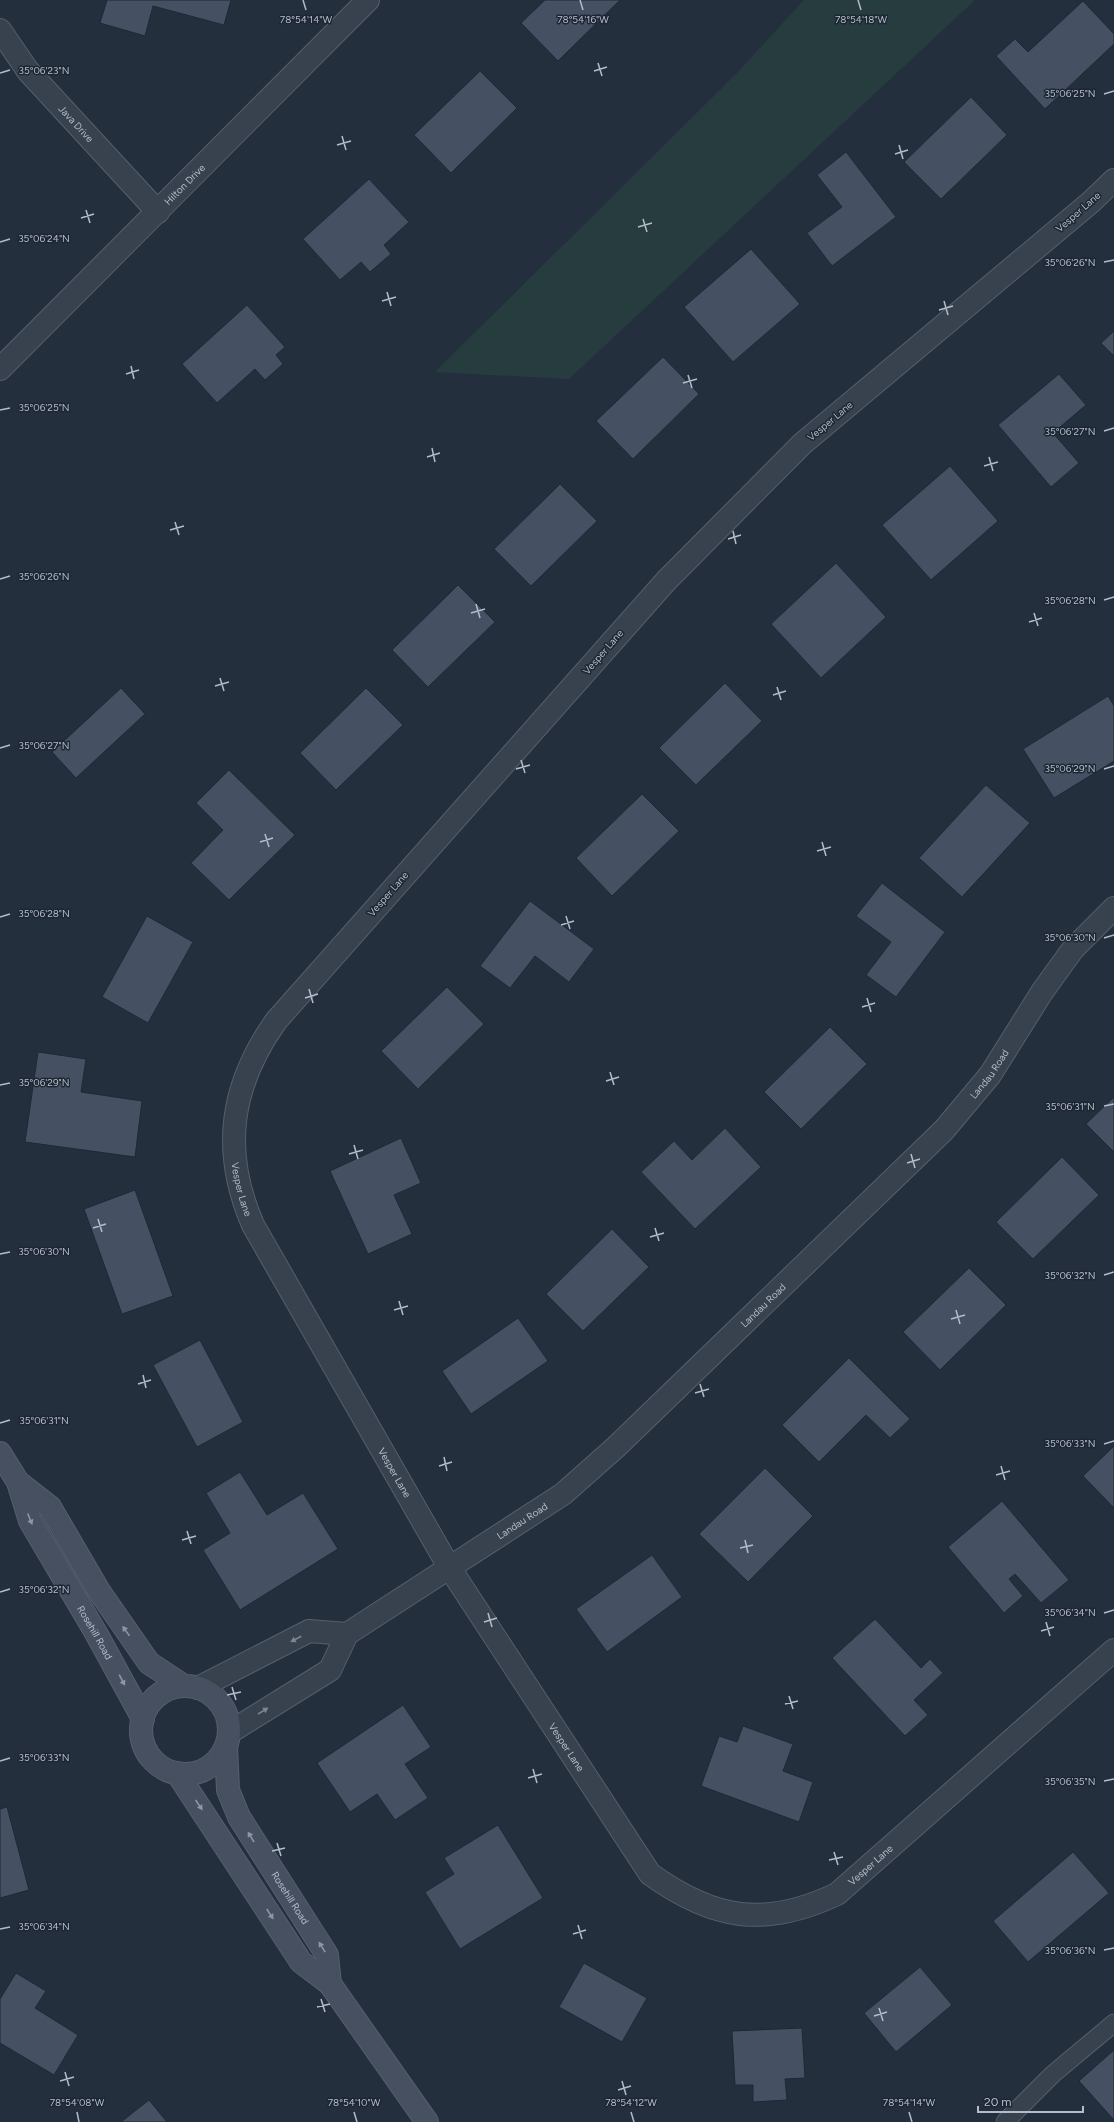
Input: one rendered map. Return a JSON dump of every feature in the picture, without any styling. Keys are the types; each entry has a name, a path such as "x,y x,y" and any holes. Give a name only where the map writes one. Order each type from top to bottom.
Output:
{"main road":[{"name":"Rosehill Road","path":"0,1453 18,1482 30,1521 96,1632 142,1719"},
{"name":"Rosehill Road","path":"18,1482 50,1507 99,1592 149,1663 191,1687"},
{"path":"191,1687 211,1694 222,1704 228,1718 228,1739 218,1759 206,1768 192,1773 177,1773 164,1768 153,1759 145,1747 142,1734 142,1719 148,1706 158,1696 170,1688 191,1687"},
{"name":"Rosehill Road","path":"228,1739 228,1790 239,1817 327,1954 330,1984"},
{"name":"Rosehill Road","path":"177,1773 300,1962 330,1984 427,2122"}],"street":[{"name":"Hilton Drive","path":"0,369 368,0"},
{"name":"Java Drive","path":"0,30 28,71 158,212"},
{"name":"Vesper Lane","path":"1114,180 1085,207 802,444 666,581 276,1021 251,1062 239,1096 234,1132 234,1155 243,1203 253,1225 449,1566 650,1874 676,1893 698,1904 721,1911 768,1915 792,1911 815,1904 837,1894 1114,1650"},
{"name":"Landau Road","path":"347,1634 449,1566 500,1536 563,1494 616,1447 944,1130 990,1075 1042,992 1073,949 1114,908"},
{"path":"191,1687 309,1632 347,1634 330,1670 228,1739"}],"lane":[{"path":"1005,2122 1053,2074 1114,2023"}],"green space":[{"path":"804,0 975,0 569,379 435,372 736,74"}],"building":[{"path":"107,0 231,0 224,25 153,6 145,36 100,23"},
{"path":"545,0 620,0 558,61 521,23"},
{"path":"1083,1 1114,34 1114,44 1045,109 996,56 1015,39 1028,52"},
{"path":"480,71 517,108 451,173 414,135"},
{"path":"971,97 1007,135 941,199 904,162"},
{"path":"846,152 896,217 832,266 807,233 842,207 817,175"},
{"path":"369,179 409,222 384,245 391,254 370,272 361,262 340,280 303,239"},
{"path":"751,249 800,304 733,362 684,307"},
{"path":"247,305 285,347 276,355 283,364 265,380 255,369 217,403 182,364"},
{"path":"1114,331 1114,356 1101,343"},
{"path":"663,357 699,394 633,459 596,421"},
{"path":"1059,374 1086,405 1053,433 1079,463 1051,487 998,425"},
{"path":"950,466 998,521 931,580 882,525"},
{"path":"560,484 597,521 531,586 494,549"},
{"path":"836,563 886,617 821,678 771,624"},
{"path":"458,585 495,622 428,687 392,650"},
{"path":"725,683 762,721 696,785 659,748"},
{"path":"121,688 145,714 76,778 52,752"},
{"path":"366,688 403,725 336,790 300,753"},
{"path":"1108,696 1114,706 1114,761 1054,798 1023,749"},
{"path":"229,770 295,835 229,900 191,863 223,830 196,803"},
{"path":"986,785 1030,823 962,897 919,858"},
{"path":"642,794 679,831 612,896 576,858"},
{"path":"882,883 945,932 896,997 866,975 891,942 856,916"},
{"path":"530,901 594,949 569,982 535,956 510,988 480,966"},
{"path":"147,916 193,942 148,1023 102,997"},
{"path":"447,987 484,1024 418,1089 381,1051"},
{"path":"830,1027 867,1064 801,1129 764,1092"},
{"path":"38,1052 86,1059 81,1092 142,1101 135,1157 25,1142"},
{"path":"1114,1097 1114,1152 1086,1124"},
{"path":"725,1128 761,1167 695,1229 641,1172 674,1141 692,1160"},
{"path":"401,1138 421,1183 394,1195 412,1234 368,1254 330,1171"},
{"path":"1062,1157 1099,1195 1033,1259 996,1222"},
{"path":"135,1190 173,1296 122,1314 84,1209"},
{"path":"612,1229 649,1267 583,1331 546,1294"},
{"path":"969,1268 1006,1305 940,1370 903,1332"},
{"path":"518,1318 548,1361 471,1414 442,1371"},
{"path":"200,1340 243,1422 197,1447 153,1365"},
{"path":"849,1358 910,1419 890,1438 866,1415 819,1462 782,1425"},
{"path":"1114,1446 1114,1508 1083,1476"},
{"path":"765,1468 813,1516 748,1582 699,1534"},
{"path":"240,1472 267,1515 303,1493 338,1549 240,1610 203,1550 230,1533 206,1493"},
{"path":"1002,1501 1069,1580 1041,1603 1015,1574 1009,1579 1023,1596 1004,1613 948,1547"},
{"path":"652,1555 682,1597 607,1652 576,1609"},
{"path":"875,1619 921,1668 930,1659 943,1673 914,1700 928,1715 905,1736 832,1658"},
{"path":"403,1705 431,1747 405,1764 428,1798 395,1820 377,1794 350,1812 317,1763"},
{"path":"743,1726 793,1744 783,1771 813,1782 799,1822 701,1786 719,1736 737,1742"},
{"path":"7,1807 29,1890 0,1898 0,1809"},
{"path":"498,1825 543,1898 460,1949 425,1892 454,1874 444,1858"},
{"path":"1073,1852 1109,1893 1028,1962 993,1921"},
{"path":"584,1963 647,1998 622,2042 559,2007"},
{"path":"920,1967 952,2005 896,2052 864,2013"},
{"path":"16,1973 46,1991 35,2008 78,2035 54,2075 0,2043 0,1999"},
{"path":"802,2028 805,2078 785,2079 787,2100 753,2102 753,2085 735,2085 732,2031"},
{"path":"1114,2050 1114,2120 1079,2081"},
{"path":"149,2100 167,2122 121,2122"}]}
